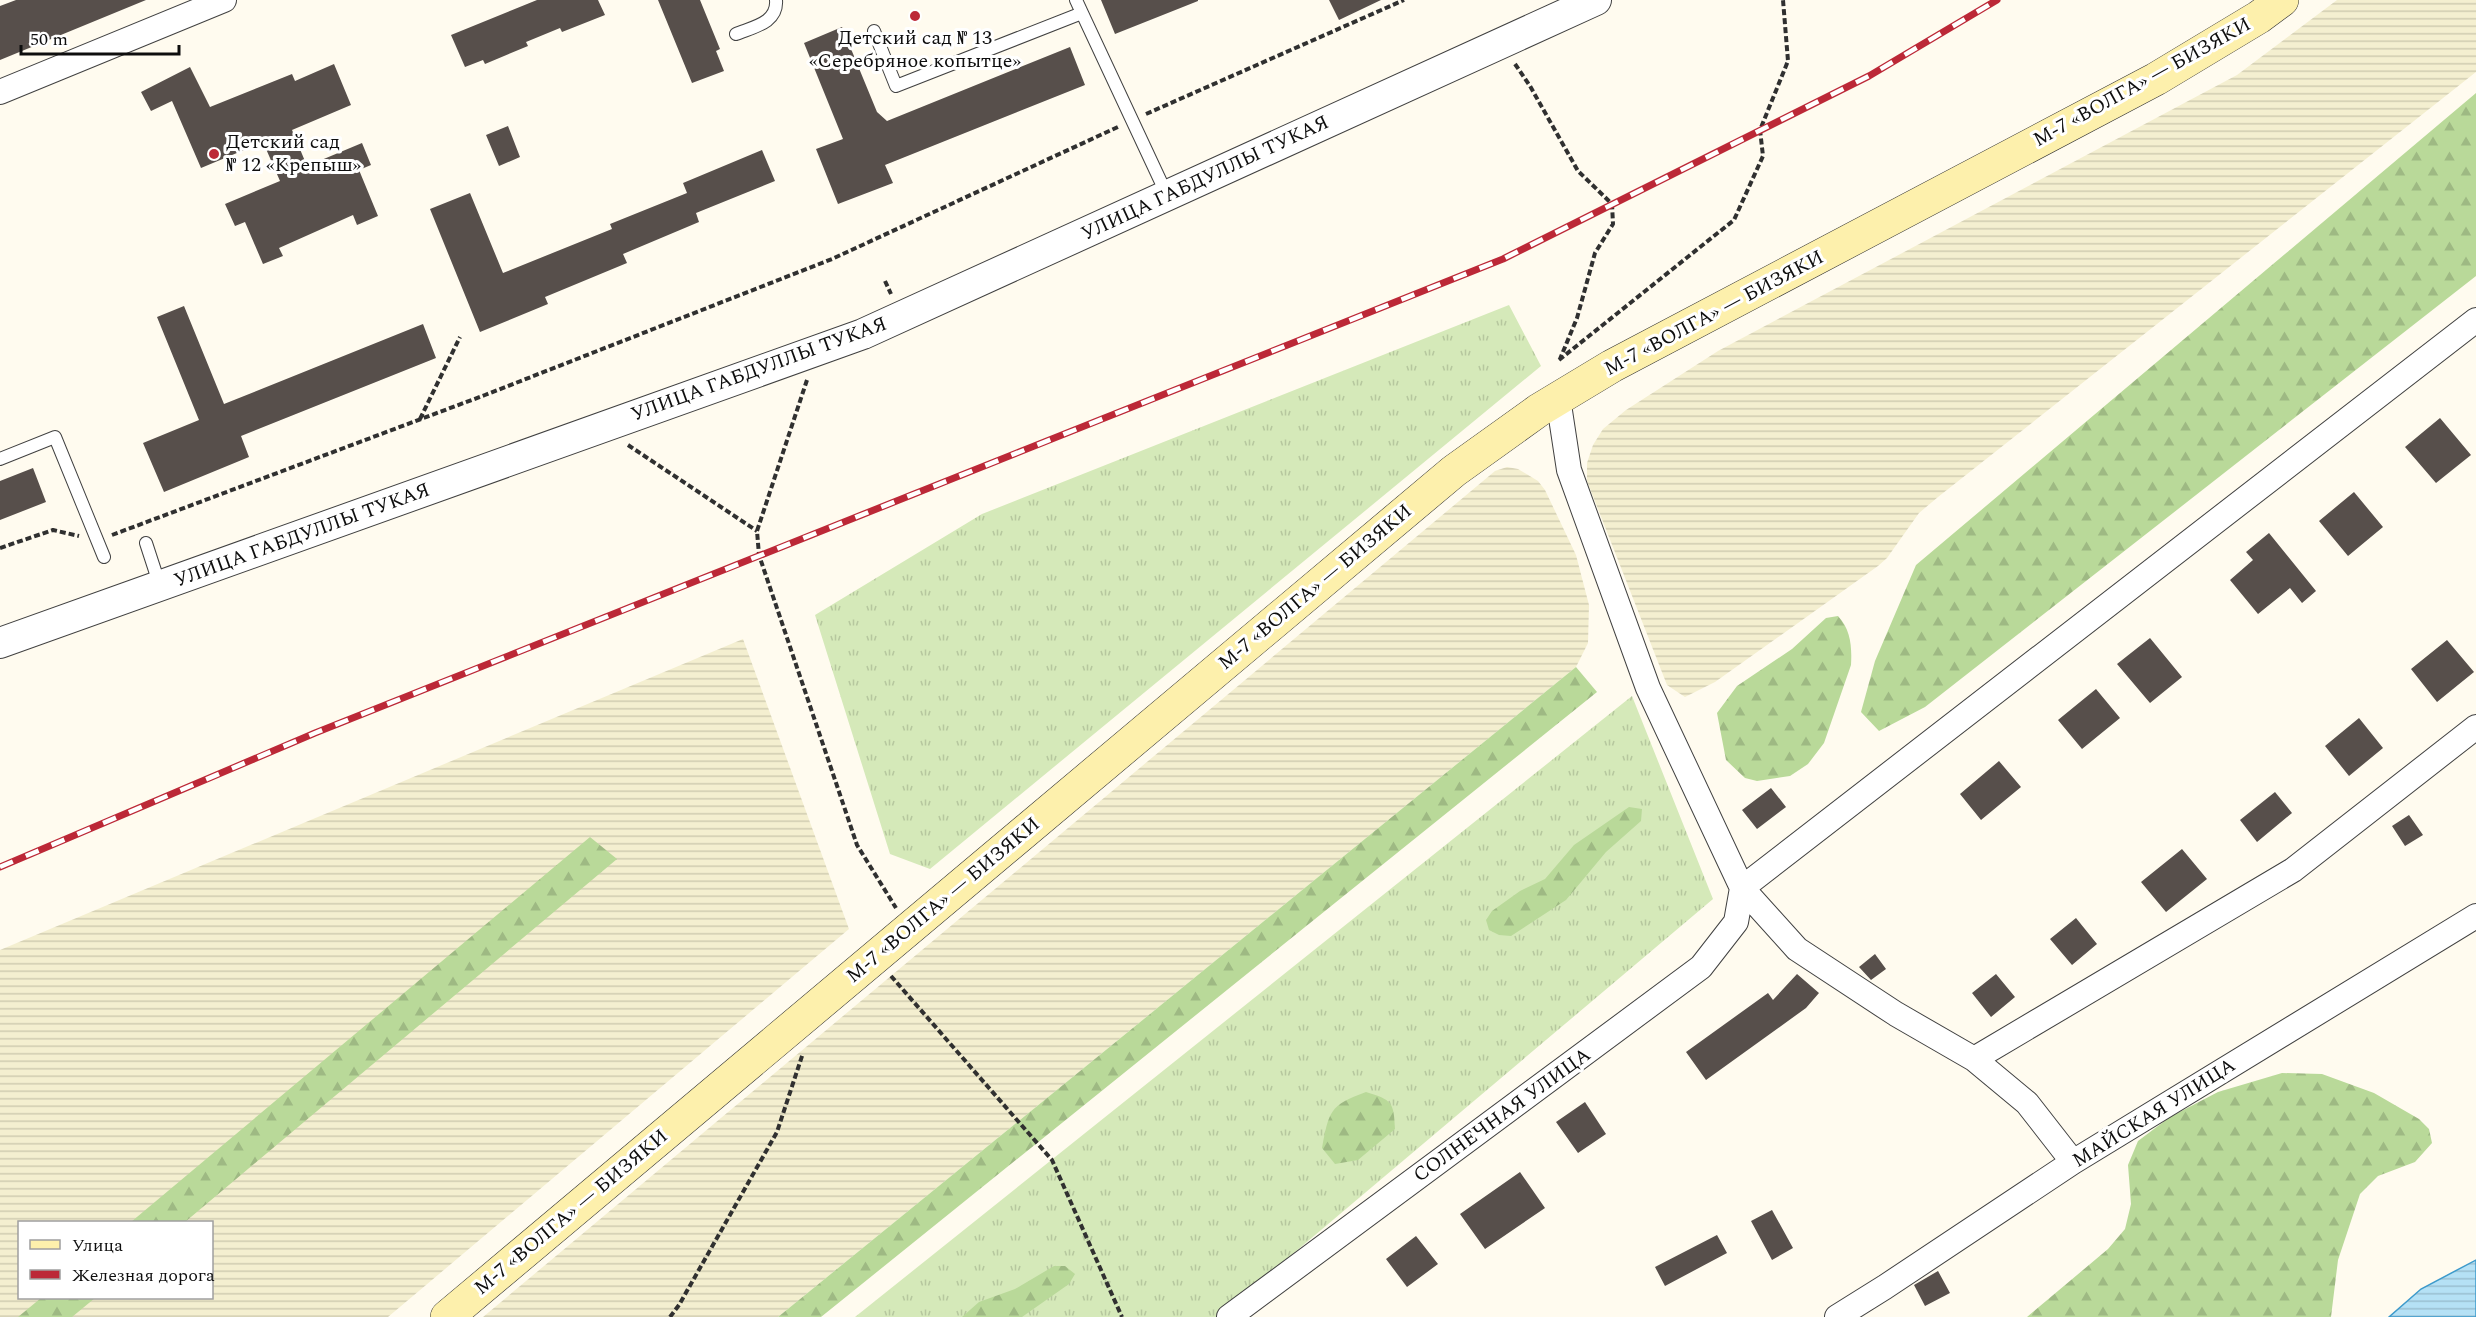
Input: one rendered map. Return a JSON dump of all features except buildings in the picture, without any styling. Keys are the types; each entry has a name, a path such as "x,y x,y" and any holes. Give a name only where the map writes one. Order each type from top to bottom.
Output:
{"main road":[{"name":"М-7 «ВОЛГА» — БИЗЯКИ","path":"447,1317 1454,471 1567,393 1612,366 2156,79 2259,17 2282,0"}],"street":[{"path":"0,93 224,0"},
{"name":"УЛИЦА ГАБДУЛЛЫ ТУКАЯ","path":"0,643 863,334 1596,0"},
{"path":"1742,888 2476,320"},
{"path":"1567,393 1569,470 1648,688 1742,888 1797,949 1896,1014 1974,1059 2027,1102 2073,1162"},
{"path":"1974,1059 2293,870 2476,727"},
{"name":"СОЛНЕЧНАЯ УЛИЦА","path":"1229,1317 1701,967 1736,922 1742,888"},
{"name":"МАЙСКАЯ УЛИЦА","path":"1836,1317 2073,1162 2476,916"}],"lane":[{"path":"736,34 771,19 776,11 776,0"},
{"path":"1077,0 1167,195"},
{"path":"874,31 896,86 1082,13"},
{"path":"0,459 55,437 104,557"},
{"path":"147,543 160,586"}],"path":[{"path":"0,548 53,530 97,540 420,420 832,259 1131,121 1404,0"},
{"path":"1559,360 1734,220 1763,156 1760,130 1788,61 1784,0"},
{"path":"1499,44 1530,86 1578,171 1612,204 1614,224 1595,253 1577,318 1559,360 1567,393"},
{"path":"420,420 460,337"},
{"path":"816,351 757,531 759,555 857,845 909,929"},
{"path":"602,428 757,531"},
{"path":"875,957 1052,1160 1122,1317"},
{"path":"670,1317 777,1132 805,1047"}],"shaded area":[{"path":"2337,0 2476,0 2476,72 1938,497 1919,513 1887,558 1878,566 1715,682 1685,697 1667,685 1587,481 1587,463 1593,445 1603,429 1626,410 1718,351 2237,75"},
{"path":"1507,467 1518,469 1538,481 1545,490 1576,555 1589,605 1588,643 1576,667 778,1317 483,1317 1495,471"},
{"path":"743,639 849,929 388,1317 0,1317 0,950"}],"green space":[{"path":"2476,93 2476,276 1925,707 1879,731 1861,712 1875,661 1916,565"},
{"path":"1509,305 1541,366 930,869 890,854 815,615 982,514"},
{"path":"1838,616 1846,627 1850,639 1851,665 1824,743 1808,764 1790,776 1757,781 1745,778 1726,760 1717,713 1737,686 1792,649 1826,618"},
{"path":"1576,667 1597,692 821,1317 778,1317"},
{"path":"1632,696 1713,899 1218,1317 855,1317"},
{"path":"1629,807 1642,809 1641,821 1606,852 1566,900 1511,936 1499,935 1489,930 1486,920 1492,911 1520,891 1545,879 1574,845"},
{"path":"590,837 617,859 186,1221 132,1221"},
{"path":"2282,1073 2322,1074 2374,1093 2419,1119 2429,1129 2432,1143 2415,1162 2378,1176 2360,1194 2338,1260 2331,1317 2027,1317 2108,1249 2125,1229 2131,1204 2128,1165 2138,1141 2170,1117 2218,1092"},
{"path":"1366,1092 1390,1103 1394,1113 1395,1129 1358,1160 1335,1164 1322,1148 1329,1118 1344,1101"},
{"path":"1054,1266 1065,1266 1075,1274 1069,1284 1022,1317 962,1317 979,1302 1015,1289"},
{"path":"40,1299 94,1299 72,1317 18,1317"}],"water":[{"path":"2476,1260 2476,1317 2389,1317 2421,1289"}],"railway":[{"path":"0,867 315,733 1503,259 1869,76 1997,0"}],"place":[{"name":"Детский сад № 13 «Серебряное копытце»","path":"915,16"},
{"name":"Детский сад № 12 «Крепыш»","path":"214,154"}]}
